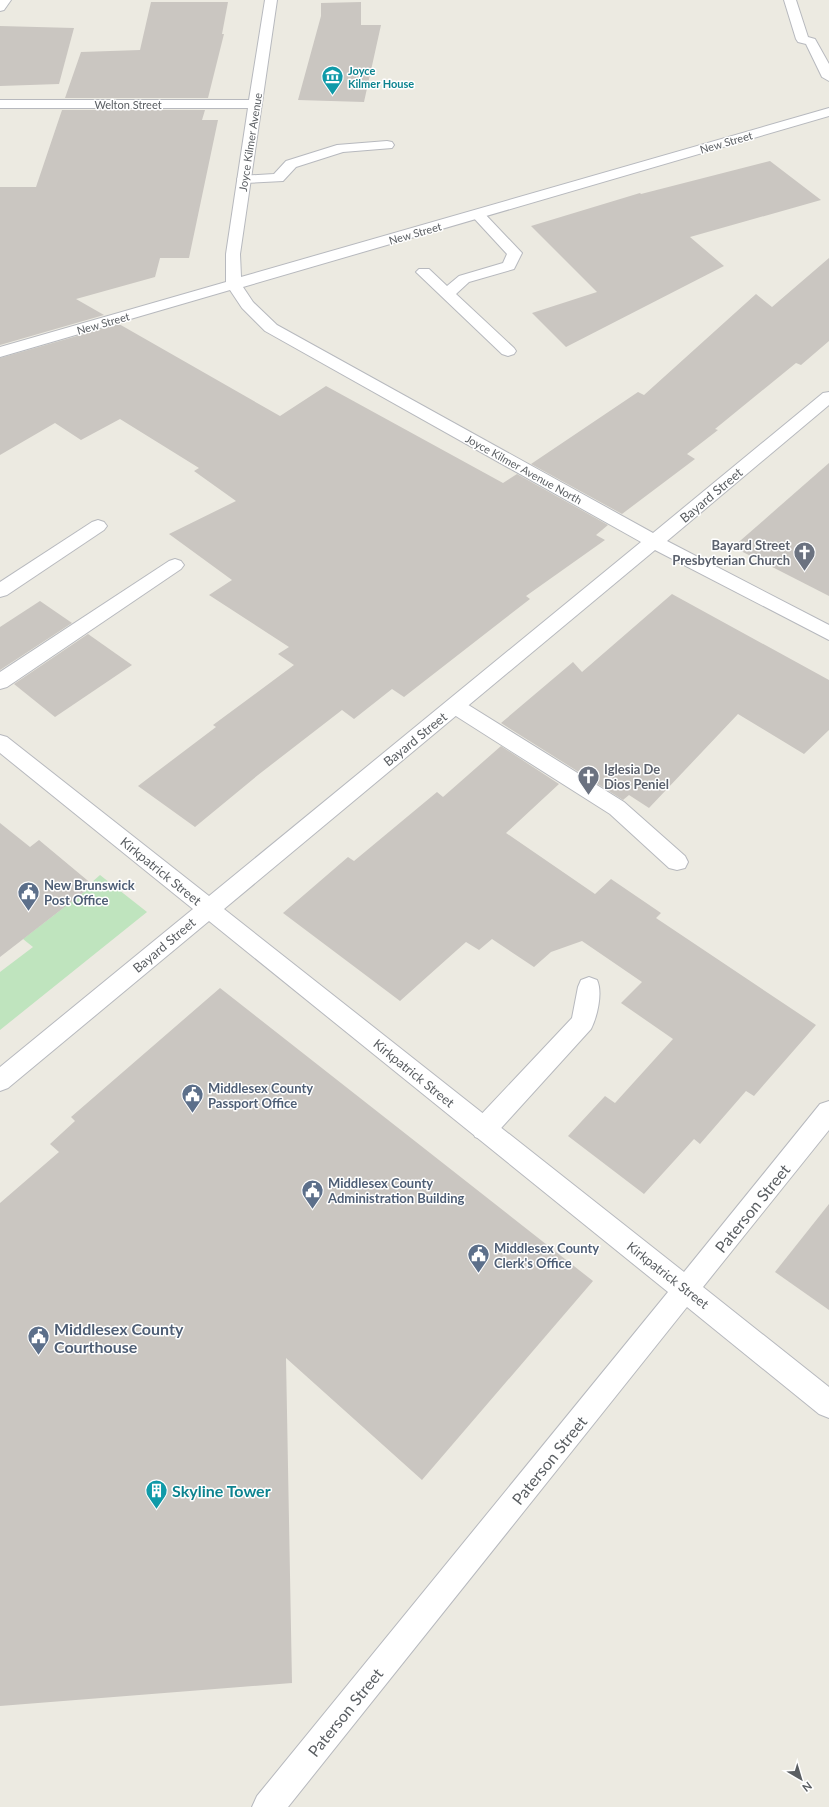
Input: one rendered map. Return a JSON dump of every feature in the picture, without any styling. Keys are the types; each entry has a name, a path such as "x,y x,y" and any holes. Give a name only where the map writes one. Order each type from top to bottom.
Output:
{"street":[{"path":"0,7 5,0"},
{"name":"Joyce Kilmer Avenue","path":"234,285 233,254 271,0"},
{"path":"790,0 802,39 811,42 829,77"},
{"name":"Welton Street","path":"0,104 256,104"},
{"name":"New Street","path":"0,352 478,215 829,112"},
{"path":"244,179 278,178 291,164 342,148 387,145"},
{"path":"447,294 464,279 509,266 515,253 478,215"},
{"path":"424,272 508,351"},
{"name":"Joyce Kilmer Avenue North","path":"234,285 247,305 270,328 655,542 829,633"},
{"name":"Bayard Street","path":"0,1081 829,397"},
{"path":"0,591 98,526"},
{"path":"0,682 175,565"},
{"path":"454,706 617,808 676,862"},
{"name":"Kirkpatrick Street","path":"0,742 829,1404"},
{"path":"484,1129 583,1022 589,987"},
{"name":"Paterson Street","path":"268,1807 829,1112"}],"green space":[{"path":"100,875 147,912 0,1030 0,972 33,947 23,939 93,885 91,883"}],"building":[{"path":"151,2 228,2 222,34 224,34 208,98 65,98 81,52 140,50"},
{"path":"361,2 361,25 381,25 364,102 298,100 321,16 321,3"},
{"path":"0,26 74,28 59,84 0,86"},
{"path":"62,110 205,110 202,120 218,120 189,258 160,258 155,277 76,299 104,315 0,345 0,187 36,187"},
{"path":"770,161 821,200 690,237 724,266 566,347 532,313 597,292 531,226 640,193 641,194"},
{"path":"829,258 829,341 801,365 796,363 715,429 718,430 687,454 695,459 622,514 531,464 638,392 644,395 756,294 772,307"},
{"path":"119,324 280,416 326,386 503,483 517,474 608,525 596,535 605,540 526,596 530,599 404,697 392,689 354,719 342,710 258,775 195,827 138,786 216,727 213,725 294,665 278,654 289,647 209,595 232,580 169,534 236,501 194,471 199,468 120,419 81,440 55,423 0,455 0,358"},
{"name":"Bayard Street Presbyterian Church","path":"829,463 829,596 733,547"},
{"path":"672,594 829,680 829,730 804,754 738,714 649,808 629,795 623,800 501,723 573,662 582,672"},
{"path":"40,601 72,623 0,670 0,627"},
{"path":"88,634 132,665 55,717 14,684"},
{"path":"501,746 559,784 506,833 595,894 611,879 661,913 656,918 816,1025 754,1096 746,1091 700,1144 694,1139 644,1194 568,1136 605,1096 615,1103 673,1039 621,1003 642,982 582,941 551,952 534,967 492,939 479,950 466,942 400,1001 283,913 348,857 354,861 437,792 443,797"},
{"name":"New Brunswick Post Office","path":"0,823 30,847 39,840 93,885 0,957"},
{"path":"220,988 593,1281 422,1480 286,1358 292,1683 0,1706 0,1203 59,1152 50,1144 75,1121 71,1117"},
{"path":"829,1204 829,1310 775,1272"}],"place":[{"name":"Joyce Kilmer House","path":"332,96"},
{"name":"Bayard Street Presbyterian Church","path":"805,572"},
{"name":"Iglesia De Dios Peniel","path":"589,796"},
{"name":"New Brunswick Post Office","path":"29,912"},
{"name":"Middlesex County Passport Office","path":"192,1114"},
{"name":"Middlesex County Administration Building","path":"313,1210"},
{"name":"Middlesex County Clerk's Office","path":"478,1274"},
{"name":"Middlesex County Courthouse","path":"38,1356"},
{"name":"Skyline Tower","path":"157,1510"}]}
